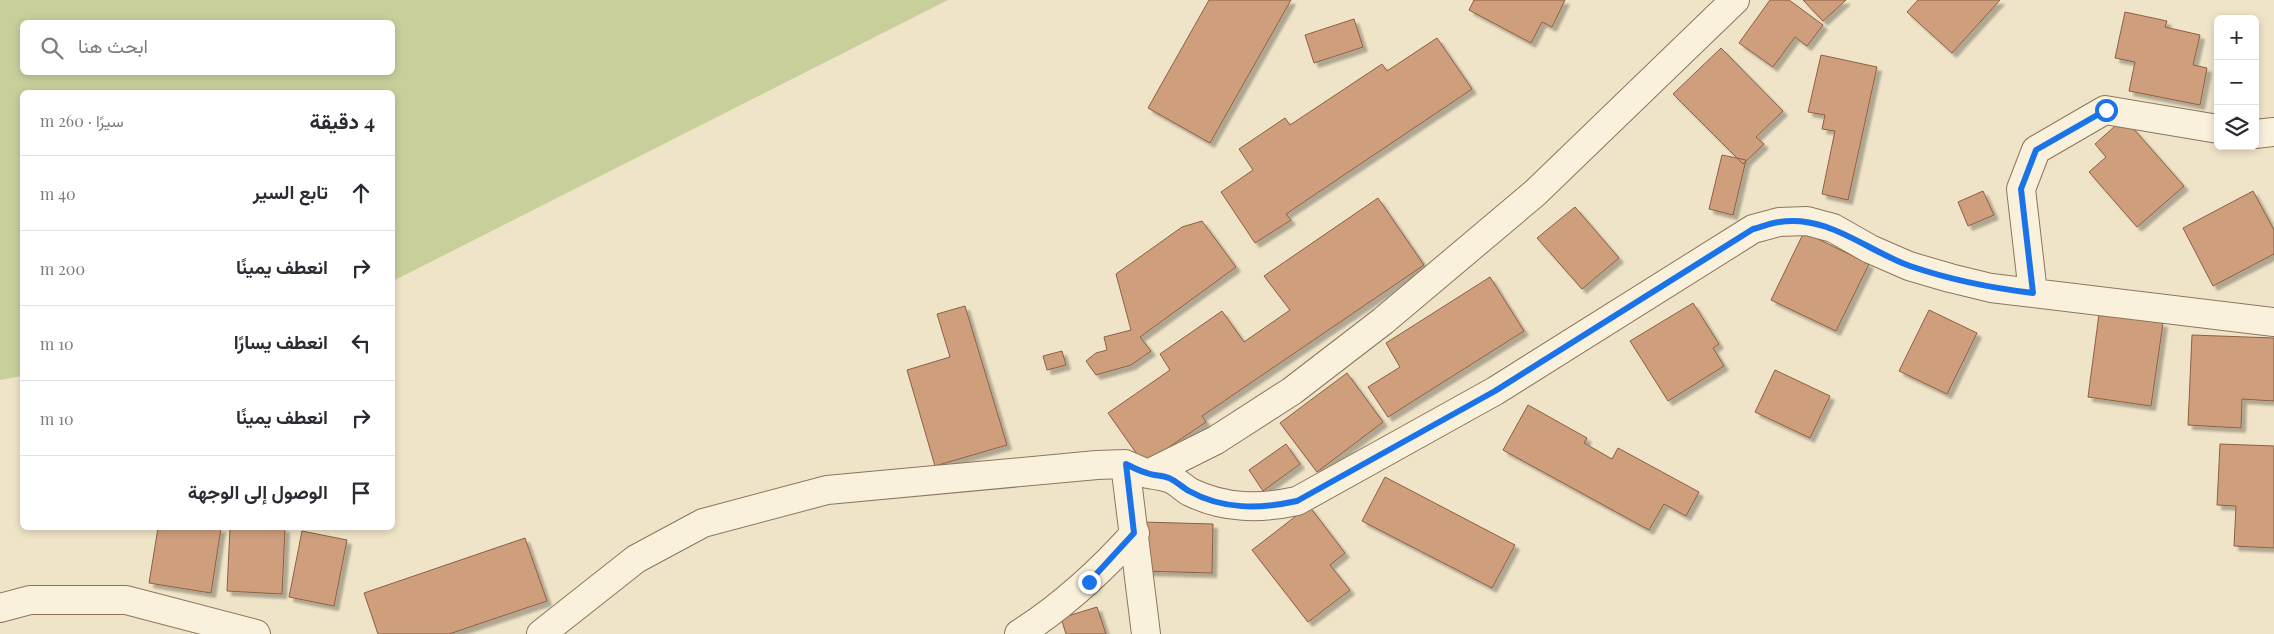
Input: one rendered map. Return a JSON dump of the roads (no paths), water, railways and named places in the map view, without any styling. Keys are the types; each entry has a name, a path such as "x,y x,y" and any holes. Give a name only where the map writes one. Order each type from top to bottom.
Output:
{"street":[{"path":"542,634 636,559 703,523 827,490 1137,469 1216,440 1277,401 1383,321 1534,193 1735,0"},
{"path":"2033,293 2021,189 2036,150 2106,110 2214,128"},
{"path":"2259,134 2274,132"},
{"path":"1137,469 1170,478 1202,497 1230,505 1253,508 1297,501 1495,391 1753,229 1779,222 1807,221 1833,228 1870,249 1901,262 1950,278 1991,288 2274,322"},
{"path":"1137,469 1134,533 1146,634"},
{"path":"1019,634 1063,604 1089,582 1134,533"},
{"path":"0,608 30,600 126,600 256,634"}]}
